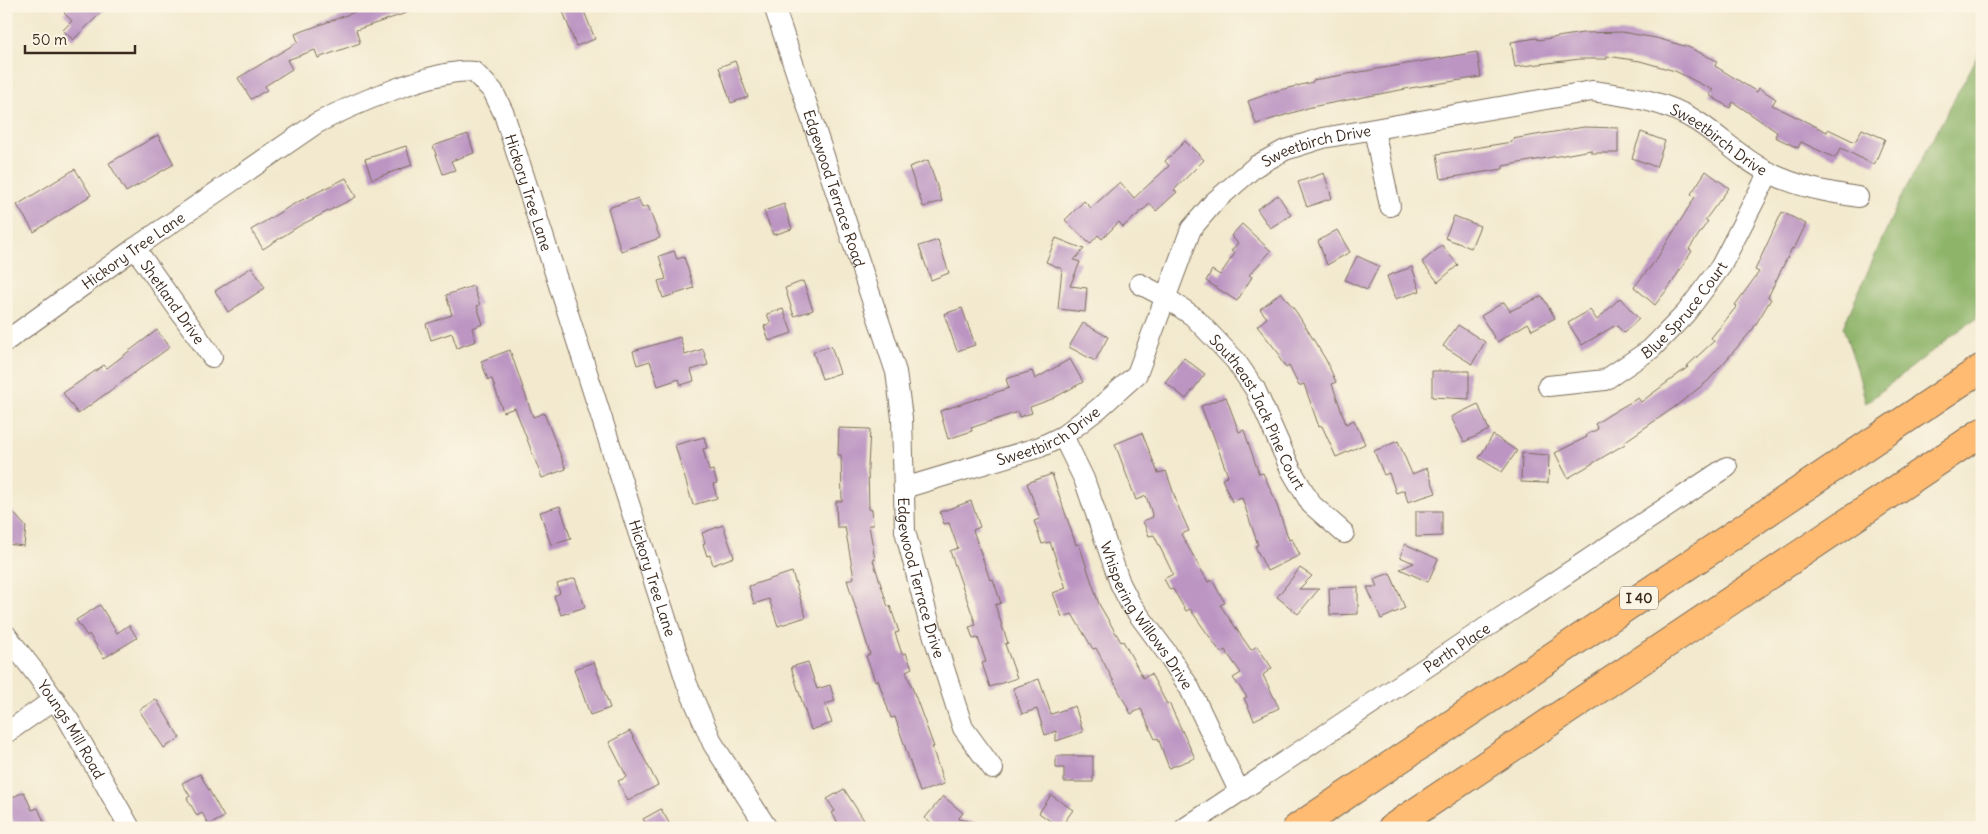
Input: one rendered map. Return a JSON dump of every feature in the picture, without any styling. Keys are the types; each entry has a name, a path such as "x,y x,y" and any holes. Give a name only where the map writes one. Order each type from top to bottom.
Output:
{"highway":[{"name":"I 40","path":"1297,828 1982,368"},
{"path":"1392,828 1982,432"}],"street":[{"name":"Edgewood Terrace Road","path":"774,6 896,372"},
{"name":"Hickory Tree Lane","path":"6,341 316,123 398,88 454,72 474,72 493,91 504,114 687,684 714,744 767,828"},
{"name":"Sweetbirch Drive","path":"904,488 1040,447 1063,436 1098,410 1137,374 1191,229 1214,202 1256,166 1286,150 1323,138 1592,91 1632,96 1668,107 1697,122 1769,172 1814,190 1858,197"},
{"path":"1374,130 1390,206"},
{"name":"Blue Spruce Court","path":"1548,386 1605,380 1651,349 1686,313 1721,266 1769,172"},
{"name":"Shetland Drive","path":"136,248 212,357"},
{"name":"Southeast Jack Pine Court","path":"1140,284 1165,297 1193,316 1235,360 1255,389 1291,470 1311,504 1344,533"},
{"name":"Edgewood Terrace Drive","path":"896,372 902,418 905,531 928,618 962,728 993,769"},
{"name":"Whispering Willows Drive","path":"1063,436 1084,479 1120,583 1130,603 1168,653 1189,687 1239,791"},
{"name":"Perth Place","path":"1185,828 1727,467"},
{"name":"Youngs Mill Road","path":"6,635 55,699 88,752 130,828"},
{"path":"6,734 55,699"}],"green space":[{"path":"1982,43 1982,315 1954,334 1866,403 1843,327 1900,199 1974,63"}],"building":[{"path":"71,6 108,6 73,40 63,30 72,21 64,13"},
{"path":"371,6 421,6 421,8 356,30 360,43 318,58 315,50 287,60 292,69 265,86 267,90 251,99 238,78 298,42 295,34"},
{"path":"561,6 582,6 595,39 576,46"},
{"path":"1622,32 1656,38 1688,47 1717,61 1715,66 1757,92 1759,88 1776,99 1772,105 1827,132 1828,129 1855,142 1862,129 1885,139 1874,165 1841,148 1835,158 1801,142 1798,148 1775,137 1777,132 1733,102 1730,108 1709,95 1713,90 1675,71 1640,61 1607,56 1607,59 1580,59 1515,67 1511,42 1583,33"},
{"path":"1477,52 1481,77 1311,107 1256,124 1248,101 1276,91 1313,82 1313,80"},
{"path":"735,61 748,97 731,103 719,67"},
{"path":"1584,127 1618,128 1618,153 1591,153 1591,150 1503,166 1503,169 1441,179 1437,154 1512,142 1512,139"},
{"path":"1641,132 1665,141 1656,167 1632,158"},
{"path":"468,134 474,153 451,161 455,170 443,174 433,146"},
{"path":"158,135 174,164 126,192 109,163"},
{"path":"1185,141 1204,160 1174,190 1177,192 1156,211 1150,204 1123,227 1119,222 1102,239 1098,235 1090,244 1065,220 1084,201 1091,208 1120,182 1134,198 1169,166 1165,161"},
{"path":"406,146 412,165 372,179 365,159"},
{"path":"928,160 942,201 923,207 909,167"},
{"path":"75,169 91,195 34,232 17,205"},
{"path":"1706,171 1729,188 1705,220 1708,221 1689,249 1692,251 1670,286 1655,305 1634,287 1656,260 1695,197 1691,194"},
{"path":"1324,173 1332,198 1307,207 1298,182"},
{"path":"346,178 356,197 299,226 263,249 251,230 292,205"},
{"path":"1278,195 1291,215 1270,228 1257,209"},
{"path":"638,198 642,208 648,206 660,238 621,251 608,208"},
{"path":"784,204 792,229 773,235 764,211"},
{"path":"1782,212 1806,224 1768,297 1771,299 1753,329 1708,381 1672,409 1624,442 1625,444 1568,478 1555,453 1587,437 1586,435 1598,429 1595,424 1617,410 1638,398 1641,402 1688,367 1714,341 1711,338 1737,306 1735,305 1759,272 1755,270"},
{"path":"1454,216 1480,226 1471,248 1445,238"},
{"path":"1242,224 1271,251 1249,275 1252,277 1237,301 1206,281 1212,270 1220,275 1235,253 1231,251 1238,243 1231,236"},
{"path":"1337,230 1350,252 1327,265 1318,241"},
{"path":"1056,238 1084,249 1074,260 1080,262 1070,286 1087,288 1085,312 1058,309 1062,269 1046,262"},
{"path":"938,240 949,273 931,280 919,246"},
{"path":"1442,245 1458,265 1438,282 1422,262"},
{"path":"674,251 677,259 684,257 694,288 663,298 658,281 666,279 659,256"},
{"path":"1357,256 1379,266 1367,290 1345,280"},
{"path":"252,267 265,288 228,312 215,291"},
{"path":"1412,267 1420,291 1395,299 1387,276"},
{"path":"803,281 813,310 794,316 785,288"},
{"path":"473,286 480,305 477,306 483,324 472,328 476,341 457,348 452,333 431,340 426,324 452,315 446,295"},
{"path":"1281,292 1297,313 1326,360 1336,382 1332,384 1346,424 1354,420 1365,444 1336,457 1322,426 1319,427 1304,384 1299,386 1289,366 1286,368 1278,356 1280,355 1257,326 1267,318 1260,309"},
{"path":"1542,296 1555,318 1532,330 1528,323 1497,342 1481,316 1504,302 1510,311"},
{"path":"1620,298 1639,319 1624,333 1616,325 1582,345 1568,323 1590,310 1597,320"},
{"path":"962,308 975,345 957,351 944,314"},
{"path":"783,309 792,333 769,341 764,326 771,324 767,314"},
{"path":"1083,323 1108,337 1095,361 1069,347"},
{"path":"1458,325 1485,342 1472,364 1443,346"},
{"path":"157,330 170,347 78,414 63,393 104,365 107,368"},
{"path":"680,337 685,355 703,349 708,365 691,370 694,381 681,385 679,379 658,386 650,361 637,365 633,351"},
{"path":"831,346 840,373 822,379 813,352"},
{"path":"510,350 533,417 544,413 566,469 542,478 515,408 503,412 492,379 488,380 481,361"},
{"path":"1184,358 1205,374 1186,399 1165,382"},
{"path":"1070,359 1083,382 1052,399 1030,407 1032,413 1019,417 1018,412 971,428 972,431 948,439 940,411 1009,388 1006,379 1032,371 1035,379"},
{"path":"1432,371 1469,371 1469,399 1432,397"},
{"path":"1226,397 1239,432 1244,430 1259,474 1263,473 1274,497 1289,540 1292,539 1300,555 1267,571 1255,546 1258,545 1242,498 1232,502 1222,479 1228,476 1201,406"},
{"path":"1478,404 1489,430 1464,442 1451,417"},
{"path":"839,428 870,429 868,467 869,510 872,509 873,525 869,525 875,560 873,560 888,607 890,606 899,632 895,633 902,654 906,653 912,668 906,671 934,747 932,747 944,784 920,792 895,717 891,718 878,680 875,681 866,656 870,654 847,580 854,578 845,527 837,527 836,501 842,501 841,455 838,455"},
{"path":"1142,433 1158,473 1166,471 1189,531 1181,534 1208,582 1212,580 1225,603 1220,605 1251,650 1257,646 1272,668 1263,675 1279,708 1254,720 1244,698 1247,697 1233,678 1241,673 1225,650 1221,653 1190,609 1186,611 1173,589 1170,590 1164,579 1173,574 1154,535 1149,536 1143,521 1153,517 1146,496 1136,500 1115,444"},
{"path":"1493,435 1517,451 1502,472 1479,458"},
{"path":"704,437 707,448 703,449 709,471 713,470 717,483 713,484 717,498 693,505 675,445"},
{"path":"1398,441 1412,474 1427,468 1436,493 1408,502 1404,490 1396,493 1389,473 1384,475 1374,451"},
{"path":"1522,453 1549,455 1548,483 1521,482"},
{"path":"1052,474 1076,545 1079,544 1099,604 1121,642 1123,641 1143,678 1151,674 1167,704 1169,703 1195,758 1169,768 1158,738 1155,739 1141,709 1131,714 1096,648 1093,649 1072,614 1062,617 1053,593 1066,588 1050,542 1042,544 1034,521 1040,519 1027,483"},
{"path":"971,501 980,527 973,530 990,580 993,579 1001,603 995,605 1008,643 1005,644 1017,678 990,687 982,663 986,662 978,638 973,639 969,627 976,625 950,551 958,548 949,523 944,524 940,512"},
{"path":"6,504 26,527 24,546 6,544"},
{"path":"560,506 571,539 551,545 540,512"},
{"path":"1416,511 1442,511 1442,536 1416,537"},
{"path":"723,525 734,557 713,565 710,555 707,556 702,533"},
{"path":"1405,544 1438,559 1428,582 1400,569 1414,563 1400,557"},
{"path":"1300,568 1312,576 1299,589 1319,589 1298,614 1277,597"},
{"path":"792,572 806,617 778,626 769,599 754,604 749,586"},
{"path":"1390,573 1405,608 1381,619 1367,587 1377,587 1374,579"},
{"path":"575,578 585,607 561,615 554,596 560,593 557,584"},
{"path":"1358,587 1358,614 1330,615 1329,588"},
{"path":"100,605 117,633 129,625 137,638 104,658 89,634 87,636 76,620"},
{"path":"594,662 610,708 590,715 574,669"},
{"path":"808,662 817,689 830,685 835,701 825,704 832,723 811,730 791,667"},
{"path":"1039,679 1051,714 1075,706 1083,732 1056,741 1056,731 1045,735 1037,709 1022,714 1013,688"},
{"path":"156,699 180,738 164,748 139,710"},
{"path":"630,731 658,785 628,801 618,781 627,777 609,742"},
{"path":"1056,756 1093,756 1093,782 1064,782 1064,768 1056,768"},
{"path":"200,774 224,817 209,825 202,813 197,816 187,798 190,796 182,783"},
{"path":"844,789 869,828 841,828 832,813 835,811 827,799"},
{"path":"24,792 32,810 38,808 47,828 16,828 6,806 6,800"},
{"path":"1051,795 1073,810 1060,828 1039,813"},
{"path":"943,796 963,813 958,819 977,823 976,828 936,828 925,818"},
{"path":"661,809 672,828 648,828 643,819"}]}
